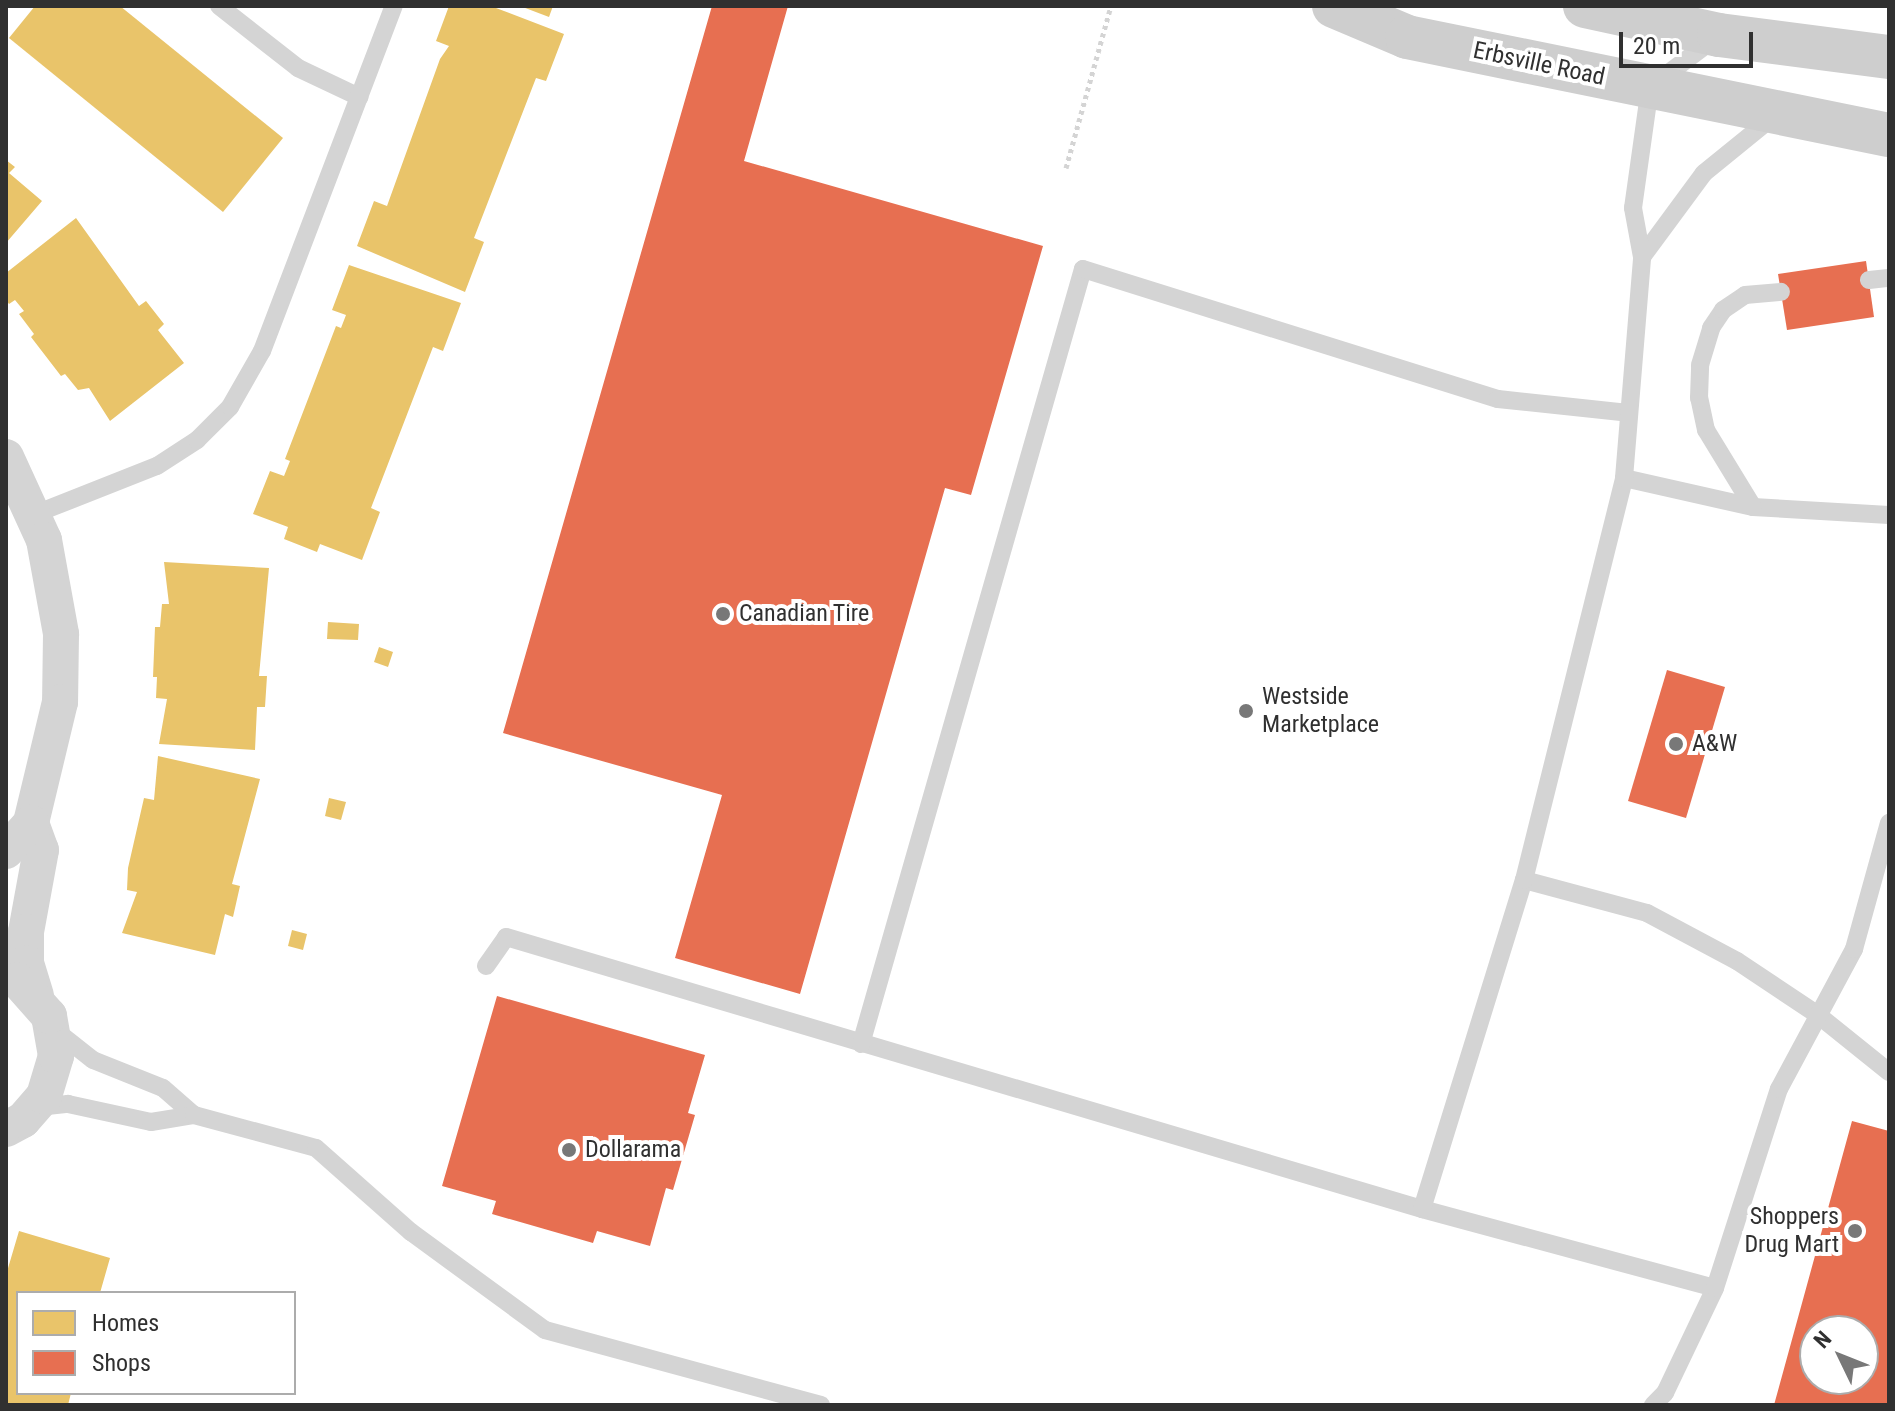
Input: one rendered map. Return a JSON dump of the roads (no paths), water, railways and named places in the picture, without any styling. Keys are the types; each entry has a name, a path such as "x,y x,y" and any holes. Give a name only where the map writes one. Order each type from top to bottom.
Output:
{"main road":[{"name":"Erbsville Road","path":"1334,6 1407,37 1889,135"},
{"path":"1585,6 1719,35 1889,57"}],"street":[{"path":"6,457 35,514 54,578 63,668 54,737 31,823 41,850 26,932 26,963 36,996 53,1028 54,1070 35,1108 6,1129"},
{"path":"6,851 19,831 31,823"},
{"path":"6,974 36,996"}],"lane":[{"path":"219,6 298,68 359,97"},
{"path":"35,514 167,460 197,440 230,407 262,351 394,6"},
{"path":"1422,1209 1524,880 1624,478 1642,257 1633,208 1650,87 1719,35"},
{"path":"1642,257 1704,173 1778,113"},
{"path":"861,1044 1083,269 1498,399 1628,413"},
{"path":"1869,280 1889,278"},
{"path":"1753,507 1706,430 1699,398 1700,365 1711,328 1723,310 1745,295 1781,292"},
{"path":"1624,478 1753,507 1889,515"},
{"path":"1653,1405 1665,1393 1715,1288 1779,1089 1854,949 1882,877 1889,823"},
{"path":"1524,880 1647,913 1737,961 1818,1015 1889,1072"},
{"path":"486,966 506,937 1422,1209 1715,1288"},
{"path":"53,1028 93,1060 163,1088 194,1115"},
{"path":"35,1108 68,1104 151,1122 194,1115 316,1148 411,1232 545,1330 821,1405"}],"place":[{"name":"Canadian Tire","path":"723,614"},
{"name":"Westside Marketplace","path":"1246,711"},
{"name":"A&W","path":"1676,744"},
{"name":"Dollarama","path":"569,1150"},
{"name":"Shoppers Drug Mart","path":"1855,1231"}]}
